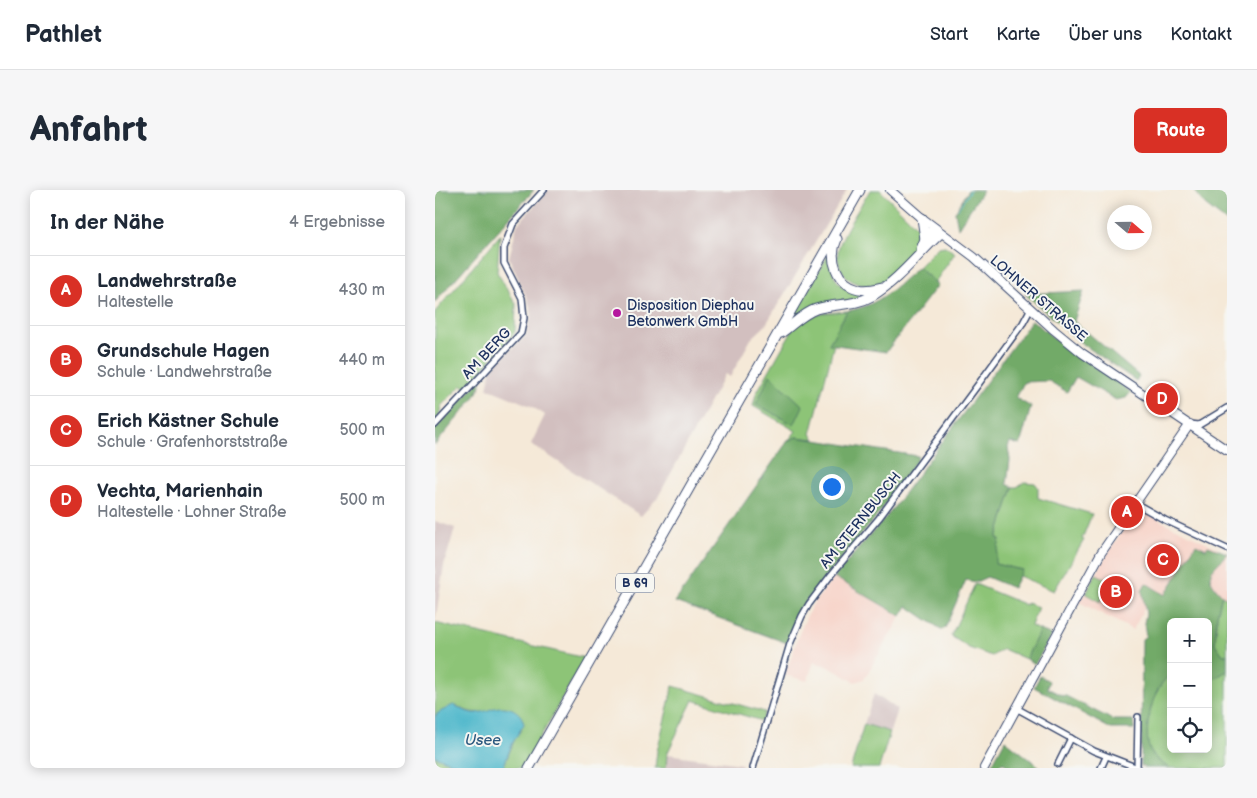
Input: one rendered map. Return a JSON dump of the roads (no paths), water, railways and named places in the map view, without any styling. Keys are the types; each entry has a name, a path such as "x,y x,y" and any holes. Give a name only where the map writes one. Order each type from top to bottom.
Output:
{"main road":[{"name":"B 69","path":"529,768 860,190"},
{"name":"LOHNER STRASSE","path":"890,190 937,230 974,257 1003,282 1030,310 1082,353 1227,450"},
{"path":"847,213 846,223 836,241 834,249 834,262 837,273 844,282 859,289 869,290 884,287"},
{"path":"922,218 925,239"},
{"path":"919,253 925,239 937,230"},
{"path":"777,336 810,312 825,307 863,300 873,295 901,273 937,230"},
{"path":"984,768 1101,553 1190,424"}],"street":[{"name":"AM BERG","path":"435,425 521,332 524,318 522,298 504,264 504,248 513,224 544,190"},
{"name":"AM STERNBUSCH","path":"753,768 790,644 809,604 879,518 966,402 1030,310"},
{"path":"1190,424 1199,425 1227,408"},
{"path":"1135,503 1165,520 1227,549"},
{"path":"1016,708 1106,757 1137,768 1138,717"},
{"path":"1057,764 1071,738"},
{"path":"1101,768 1106,757"}],"water":[{"name":"Usee","path":"453,705 472,713 480,713 500,707 508,708 521,716 524,724 512,744 503,768 464,768 435,756 435,717 438,713"}],"waterway":[{"path":"958,209 970,190"}],"place":[{"name":"Disposition Diephau Betonwerk GmbH","path":"617,313"},
{"name":"Vechta, Marienhain","path":"1162,399"},
{"name":"Landwehrstraße","path":"1127,512"},
{"name":"Erich Kästner Schule","path":"1163,560"},
{"name":"Grundschule Hagen","path":"1116,592"}]}
